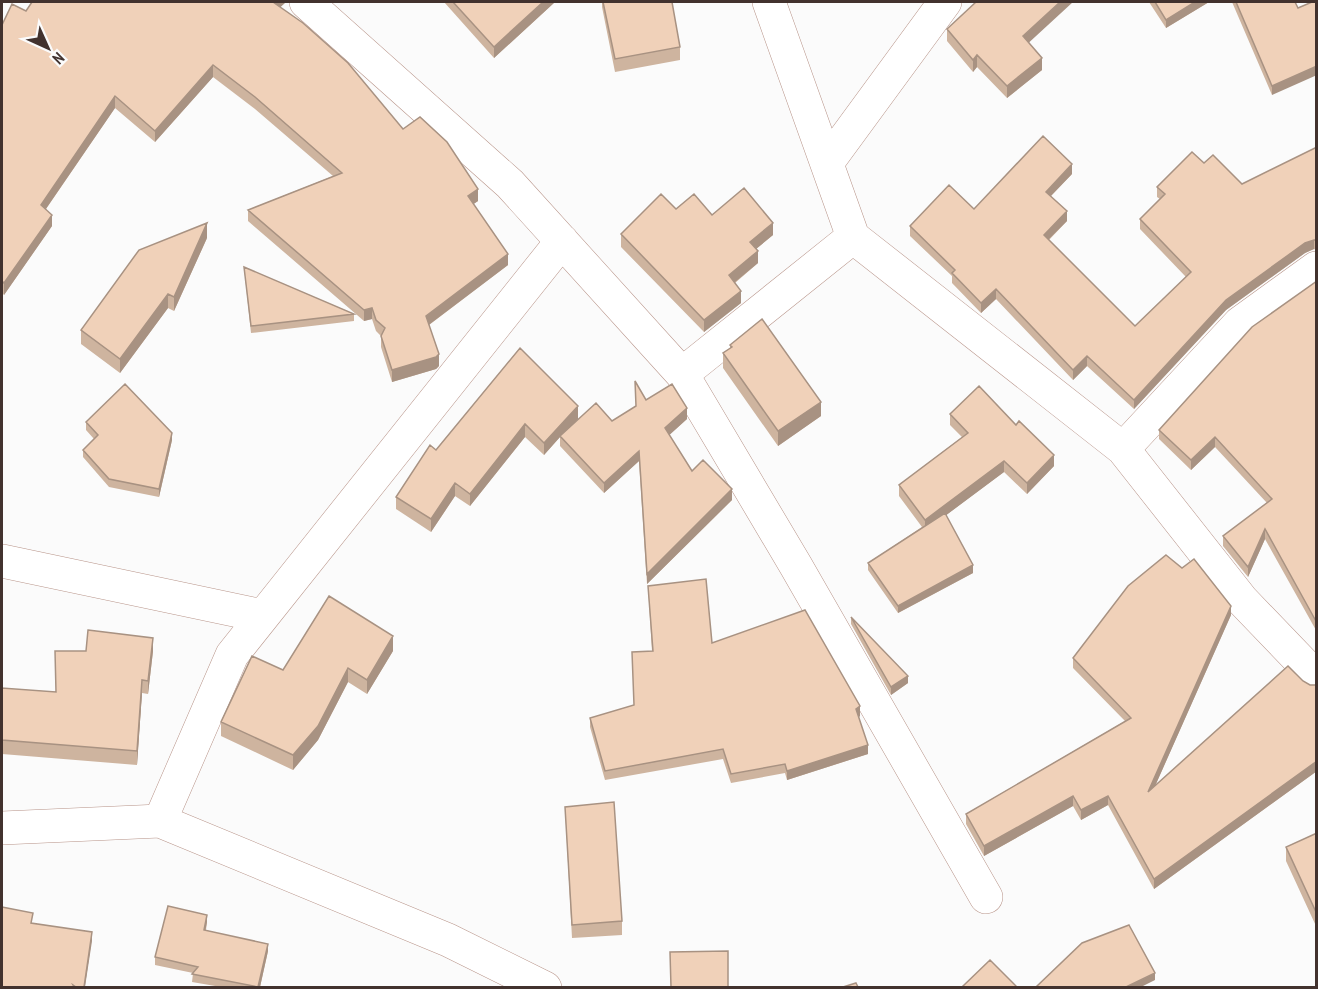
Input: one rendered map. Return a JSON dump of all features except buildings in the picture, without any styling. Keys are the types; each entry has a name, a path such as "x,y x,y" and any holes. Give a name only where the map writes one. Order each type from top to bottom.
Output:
{"street":[{"path":"306,2 510,184 682,374 808,586 986,897"},
{"path":"769,2 853,237 1124,449 1242,600 1317,677"},
{"path":"827,163 945,2"},
{"path":"682,374 853,237"},
{"path":"160,821 232,655 562,241"},
{"path":"1124,449 1240,323 1317,268"},
{"path":"2,561 263,616"},
{"path":"2,828 160,821 448,940 545,987"}]}
